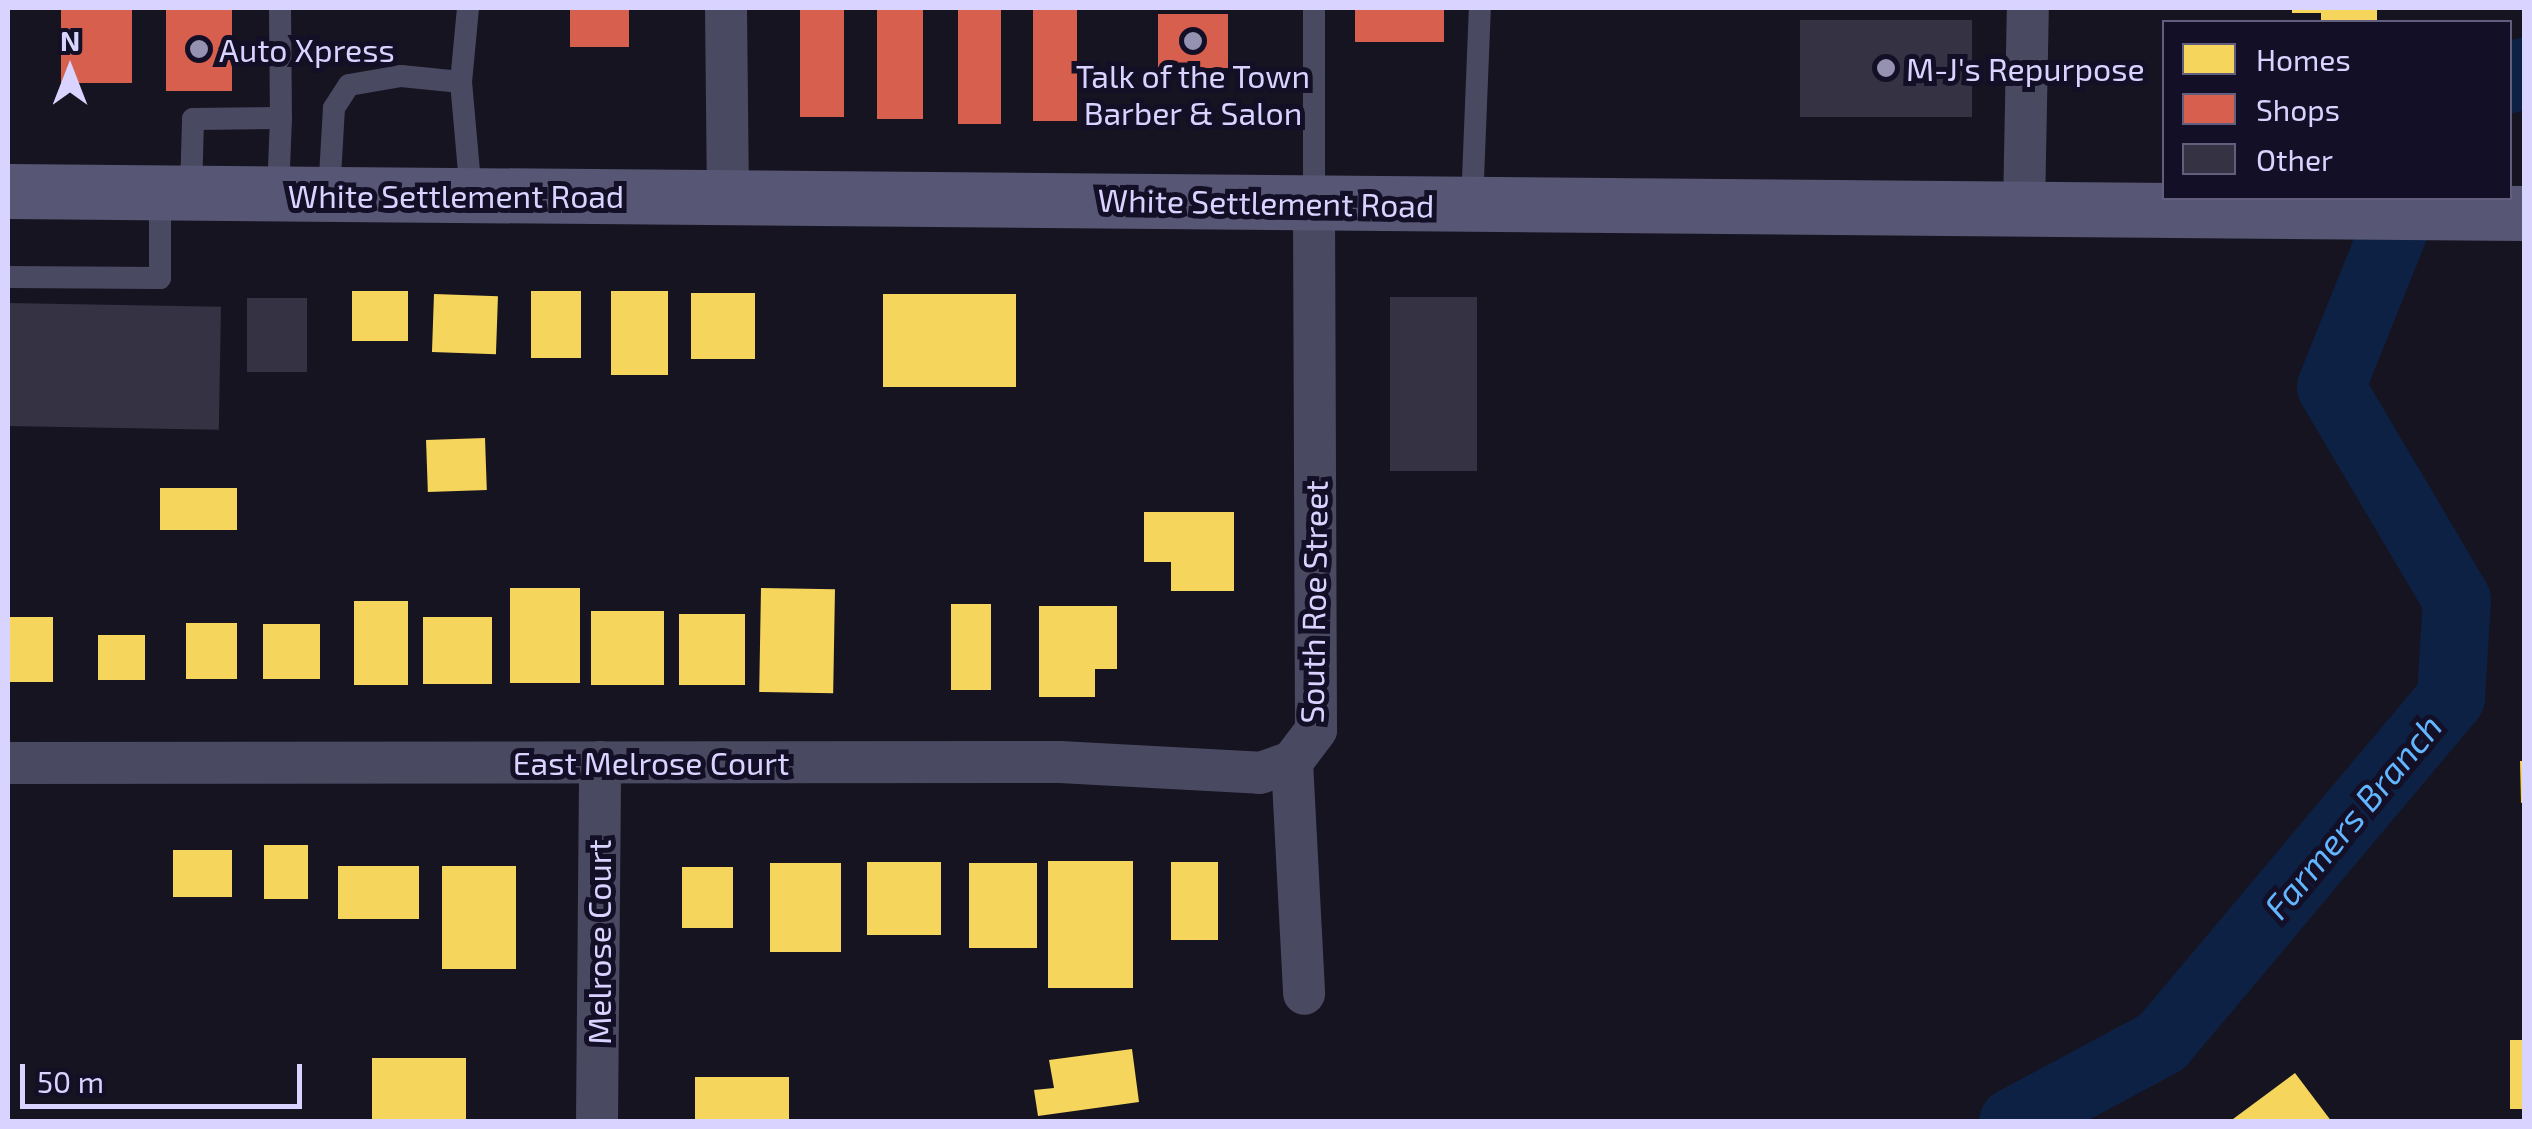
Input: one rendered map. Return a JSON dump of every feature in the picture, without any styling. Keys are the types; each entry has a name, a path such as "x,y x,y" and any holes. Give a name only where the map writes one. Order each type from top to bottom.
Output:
{"main road":[{"name":"White Settlement Road","path":"8,191 2520,212"}],"street":[{"path":"726,8 728,197"},
{"path":"2024,209 2028,8"},
{"name":"South Roe Street","path":"1304,994 1292,762 1316,730 1314,203"},
{"name":"Melrose Court","path":"597,1122 600,762"},
{"name":"East Melrose Court","path":"8,764 1060,762 1260,773 1292,762"}],"lane":[{"path":"280,8 281,118 304,194"},
{"path":"468,8 461,82 472,195"},
{"path":"1314,8 1314,203"},
{"path":"1472,204 1480,8"},
{"path":"304,194 334,108 349,85 402,76 461,82"},
{"path":"8,277 160,278 193,120 281,118"}],"building: Homes":[{"path":"2292,8 2377,8 2377,20 2321,20 2321,13 2292,13"},
{"path":"352,291 408,291 408,341 352,341"},
{"path":"531,291 581,291 581,358 531,358"},
{"path":"611,291 668,291 668,375 611,375"},
{"path":"691,293 755,293 755,359 691,359"},
{"path":"434,294 498,296 496,354 432,352"},
{"path":"883,294 1016,294 1016,387 883,387"},
{"path":"485,438 487,490 428,492 426,440"},
{"path":"160,488 237,488 237,530 160,530"},
{"path":"1144,512 1234,512 1234,591 1171,591 1171,562 1144,562"},
{"path":"510,588 580,588 580,683 510,683"},
{"path":"761,588 835,589 833,693 759,692"},
{"path":"354,601 408,601 408,685 354,685"},
{"path":"951,604 991,604 991,690 951,690"},
{"path":"1039,606 1117,606 1117,669 1095,669 1095,697 1039,697"},
{"path":"591,611 664,611 664,685 591,685"},
{"path":"679,614 745,614 745,685 679,685"},
{"path":"8,617 53,617 53,682 8,682"},
{"path":"423,617 492,617 492,684 423,684"},
{"path":"186,623 237,623 237,679 186,679"},
{"path":"263,624 320,624 320,679 263,679"},
{"path":"98,635 145,635 145,680 98,680"},
{"path":"2520,761 2524,761 2521,803"},
{"path":"264,845 308,845 308,899 264,899"},
{"path":"173,850 232,850 232,897 173,897"},
{"path":"1048,861 1133,861 1133,988 1048,988"},
{"path":"867,862 941,862 941,935 867,935"},
{"path":"1171,862 1218,862 1218,940 1171,940"},
{"path":"770,863 841,863 841,952 770,952"},
{"path":"969,863 1037,863 1037,948 969,948"},
{"path":"338,866 419,866 419,919 338,919"},
{"path":"442,866 516,866 516,969 442,969"},
{"path":"682,867 733,867 733,928 682,928"},
{"path":"2510,1040 2524,1040 2524,1109 2510,1109"},
{"path":"1132,1049 1139,1102 1038,1116 1034,1090 1054,1088 1049,1060"},
{"path":"372,1058 466,1058 466,1122 372,1122"},
{"path":"2295,1073 2332,1122 2229,1122"},
{"path":"695,1077 789,1077 789,1122 695,1122"}],"building: Shops":[{"path":"61,8 132,8 132,83 61,83"},
{"name":"Auto Xpress","path":"166,8 232,8 232,91 166,91"},
{"path":"570,8 629,8 629,47 570,47"},
{"path":"800,8 844,8 844,117 800,117"},
{"path":"877,8 923,8 923,119 877,119"},
{"path":"958,8 1001,8 1001,124 958,124"},
{"path":"1033,8 1077,8 1077,121 1033,121"},
{"path":"1355,8 1444,8 1444,42 1355,42"},
{"name":"Talk of the Town Barber & Salon","path":"1158,14 1228,14 1228,68 1158,68"}],"building: Other":[{"name":"M-J's Repurpose","path":"1800,20 1972,20 1972,117 1800,117"},
{"path":"1390,297 1477,297 1477,471 1390,471"},
{"path":"247,298 307,298 307,372 247,372"},
{"path":"8,303 221,307 219,430 8,426"}],"waterway":[{"name":"Farmers Branch","path":"2512,78 2524,72"},
{"name":"Farmers Branch","path":"2013,1122 2162,1042 2451,697 2457,600 2331,387 2406,200"}],"place":[{"name":"Talk of the Town Barber & Salon","path":"1193,41"},
{"name":"Auto Xpress","path":"199,49"},
{"name":"M-J's Repurpose","path":"1886,68"}]}
